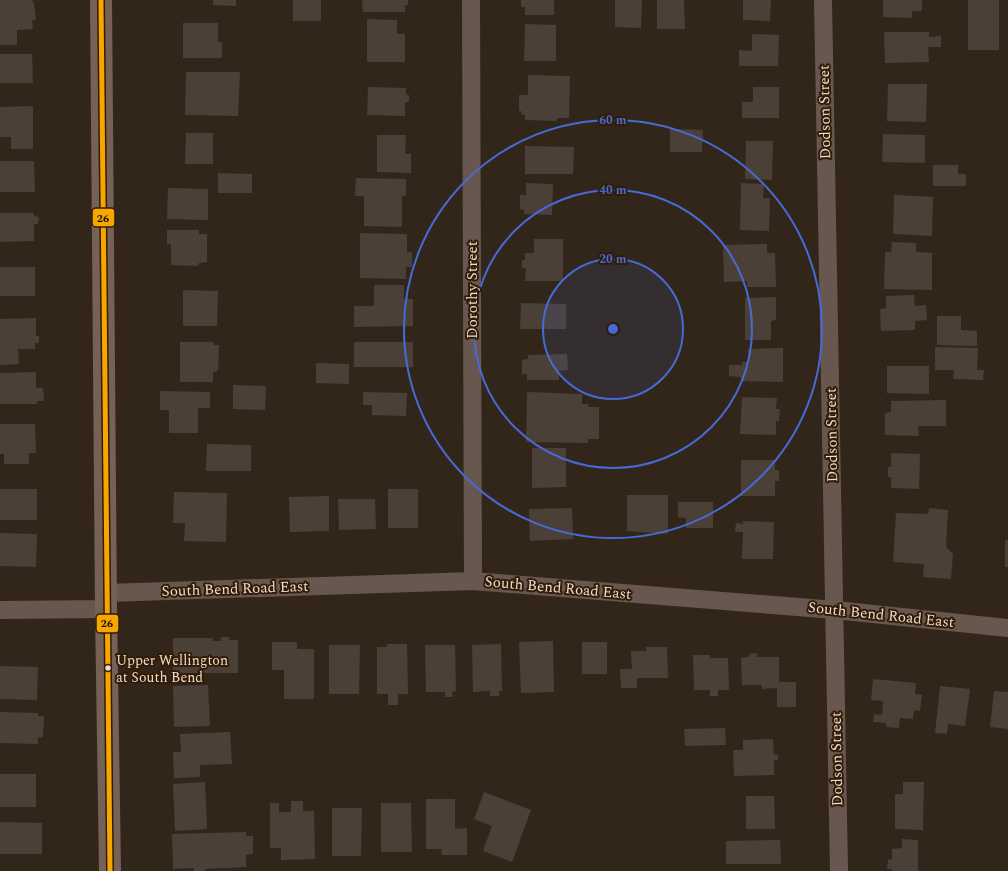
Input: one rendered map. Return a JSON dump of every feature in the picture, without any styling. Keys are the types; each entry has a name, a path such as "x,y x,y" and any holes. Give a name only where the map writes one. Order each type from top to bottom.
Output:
{"main road":[{"path":"101,0 106,601 110,871"}],"street":[{"name":"Dorothy Street","path":"471,0 472,581"},
{"name":"Dodson Street","path":"823,0 839,871"},
{"name":"South Bend Road East","path":"0,610 106,601 472,581 835,610 1008,628"}],"building":[{"path":"0,0 32,0 34,3 36,20 32,20 33,29 17,30 17,45 0,45"},
{"path":"213,0 236,0 236,6 213,5"},
{"path":"293,0 321,0 321,21 293,21"},
{"path":"362,0 408,0 408,5 405,5 405,12 363,12"},
{"path":"521,0 554,0 554,15 525,15 525,7 521,7"},
{"path":"615,0 642,0 641,28 615,27"},
{"path":"657,0 684,0 685,29 657,29"},
{"path":"743,0 771,0 770,21 743,20"},
{"path":"883,0 922,0 922,11 912,11 912,18 883,17"},
{"path":"968,0 999,0 999,50 968,50"},
{"path":"367,19 397,20 397,34 405,34 405,62 367,62"},
{"path":"183,23 218,23 218,42 222,42 222,58 183,58"},
{"path":"525,24 556,25 556,61 524,61"},
{"path":"884,32 929,32 929,37 941,36 941,47 928,47 929,62 885,63"},
{"path":"752,34 779,35 778,66 739,66 739,50 752,51"},
{"path":"0,54 32,54 33,83 0,83"},
{"path":"186,72 240,72 238,116 185,115"},
{"path":"528,75 570,76 569,118 557,118 557,121 525,120 525,115 522,115 521,111 519,111 519,95 528,95"},
{"path":"888,84 927,84 926,122 887,121"},
{"path":"368,87 406,88 406,94 409,95 409,102 405,102 405,116 367,115"},
{"path":"753,87 779,87 779,118 742,118 742,102 753,102"},
{"path":"33,106 33,149 11,149 11,137 0,137 0,107"},
{"path":"670,129 703,130 702,152 670,152"},
{"path":"186,133 213,133 213,164 185,164"},
{"path":"883,134 925,135 925,163 882,162"},
{"path":"377,135 406,135 405,154 411,154 411,173 377,172"},
{"path":"746,141 773,141 772,180 745,179"},
{"path":"525,146 574,147 573,174 525,174"},
{"path":"0,161 34,161 35,192 0,192"},
{"path":"933,165 958,165 958,174 966,174 966,186 933,186"},
{"path":"218,173 252,174 252,193 218,193"},
{"path":"356,178 406,179 406,196 402,196 402,227 364,226 364,196 355,196"},
{"path":"526,183 553,184 552,215 524,214 524,210 520,209 520,195 526,195"},
{"path":"741,183 764,184 763,198 770,198 769,231 740,230"},
{"path":"168,188 208,189 208,220 167,219"},
{"path":"894,195 933,197 932,236 893,234"},
{"path":"0,213 34,213 34,216 39,217 38,224 34,224 34,241 0,242"},
{"path":"167,230 199,230 199,234 207,234 207,262 199,263 198,266 171,265 171,244 167,244"},
{"path":"360,233 407,234 407,252 412,252 412,267 406,267 406,279 360,278"},
{"path":"534,239 563,239 563,281 525,281 526,268 522,268 522,260 525,260 525,253 534,253"},
{"path":"892,242 916,243 916,252 932,253 932,290 884,289 885,252 891,252"},
{"path":"767,244 767,253 775,253 776,287 747,287 747,281 724,282 723,245"},
{"path":"0,267 35,267 35,296 0,296"},
{"path":"374,285 404,285 404,299 413,299 413,326 354,327 354,306 374,306"},
{"path":"183,290 218,291 217,326 183,326"},
{"path":"914,295 915,306 926,305 927,320 915,321 915,330 881,331 880,309 886,308 886,296"},
{"path":"776,297 776,320 771,321 771,340 745,340 745,298"},
{"path":"521,303 566,304 566,329 520,329"},
{"path":"937,316 961,316 961,330 977,331 977,346 937,345"},
{"path":"36,318 36,336 39,336 39,343 35,343 35,349 18,349 19,364 0,365 0,319"},
{"path":"180,342 213,342 214,345 219,345 218,371 213,372 213,382 180,382"},
{"path":"354,342 413,342 413,367 354,367"},
{"path":"935,347 978,348 977,370 984,370 983,380 953,379 954,370 935,370"},
{"path":"783,348 783,382 741,381 741,377 729,376 729,365 742,365 742,362 748,362 748,349"},
{"path":"567,354 568,370 559,371 559,380 527,380 527,374 522,374 522,360 528,359 528,355"},
{"path":"316,363 349,364 349,384 316,383"},
{"path":"887,366 929,366 929,394 887,393"},
{"path":"36,372 36,388 43,388 44,401 37,401 37,404 0,404 0,373"},
{"path":"233,385 266,386 265,410 233,409"},
{"path":"160,391 210,392 210,408 198,408 198,433 169,433 169,410 160,410"},
{"path":"363,392 407,393 406,416 372,415 372,405 363,405"},
{"path":"527,392 582,394 582,404 589,404 588,407 599,407 599,439 588,439 588,443 526,442"},
{"path":"742,397 777,398 776,409 780,409 779,421 776,421 776,435 740,434"},
{"path":"946,400 946,426 918,426 919,436 885,435 885,413 891,412 891,401"},
{"path":"0,424 35,424 36,453 29,453 29,464 4,464 4,454 0,454"},
{"path":"207,444 251,445 251,471 206,471"},
{"path":"532,448 566,448 566,487 532,488"},
{"path":"891,453 920,454 919,489 891,488 891,477 888,477 888,467 891,467"},
{"path":"741,460 775,460 775,470 779,470 779,481 775,481 775,496 741,496"},
{"path":"0,489 37,489 37,520 0,520"},
{"path":"388,489 418,489 418,528 388,528"},
{"path":"174,492 227,493 226,542 184,541 185,523 173,523"},
{"path":"627,495 668,495 668,534 627,531"},
{"path":"329,496 329,531 290,532 289,497"},
{"path":"338,499 375,499 376,529 339,530"},
{"path":"678,502 713,502 713,528 686,528 686,518 678,517"},
{"path":"572,508 573,539 530,541 529,509"},
{"path":"929,508 948,510 946,547 953,554 951,579 923,577 924,564 893,562 896,513 928,514"},
{"path":"743,521 774,522 773,559 742,559 743,532 735,532 736,523 743,524"},
{"path":"0,533 37,534 36,567 0,566"},
{"path":"1005,540 1008,540 1008,567 1005,567"},
{"path":"221,637 229,637 229,640 238,640 238,673 173,673 173,638 213,638 213,641 221,641"},
{"path":"553,641 554,692 521,693 519,642"},
{"path":"272,642 297,642 297,649 314,649 314,699 284,699 284,670 272,670"},
{"path":"582,642 607,642 607,674 582,674"},
{"path":"387,644 407,644 408,694 398,694 398,705 388,705 388,694 377,694 377,647 387,647"},
{"path":"501,644 502,691 499,691 499,696 490,696 490,691 473,692 472,645"},
{"path":"329,645 360,645 359,694 329,694"},
{"path":"425,645 455,645 456,691 452,692 453,697 445,697 445,692 426,692"},
{"path":"646,647 667,647 668,678 637,678 637,688 621,688 620,669 632,669 631,651 646,651"},
{"path":"757,653 757,657 779,657 779,682 796,682 796,707 777,707 777,688 762,689 762,685 742,685 741,658 749,657 749,654"},
{"path":"693,655 710,655 710,658 728,658 729,690 718,690 718,696 710,696 710,690 694,690"},
{"path":"0,666 38,667 37,700 0,699"},
{"path":"873,679 916,683 915,694 922,695 920,711 914,710 913,719 900,718 899,728 886,727 886,723 873,722 874,714 882,715 883,701 871,700"},
{"path":"208,685 210,726 174,727 173,686"},
{"path":"940,686 970,689 965,726 948,724 947,734 935,733"},
{"path":"994,691 1008,692 1008,729 990,727"},
{"path":"0,712 38,713 38,716 44,716 43,737 38,738 38,744 0,743"},
{"path":"725,728 726,745 685,746 684,729"},
{"path":"230,732 232,764 200,765 200,777 174,778 173,752 181,752 180,734"},
{"path":"773,739 774,755 778,755 778,760 774,760 774,775 734,776 733,750 743,750 743,740"},
{"path":"0,774 36,774 36,807 0,807"},
{"path":"205,782 207,829 175,831 173,784"},
{"path":"903,782 924,782 923,830 895,829 895,794 903,794"},
{"path":"484,792 531,810 512,862 483,851 492,826 474,819"},
{"path":"746,796 774,796 775,829 746,829"},
{"path":"426,799 455,799 455,829 467,828 467,855 441,855 442,849 426,849"},
{"path":"291,801 303,801 303,811 314,811 315,859 281,860 281,848 270,848 270,803 279,803 279,812 291,812"},
{"path":"381,803 411,803 412,852 381,852"},
{"path":"332,808 362,808 361,856 332,856"},
{"path":"0,822 42,823 42,854 0,854"},
{"path":"246,832 246,836 253,836 253,854 246,855 246,867 205,869 205,871 194,871 194,868 173,869 172,834"},
{"path":"902,839 918,840 918,871 892,871 892,869 887,869 888,859 892,860 892,849 902,848"},
{"path":"780,840 781,864 726,864 726,841"}],"transit line":[{"name":"26","path":"101,0 110,871"}],"place":[{"name":"Upper Wellington at South Bend","path":"108,668"}]}
